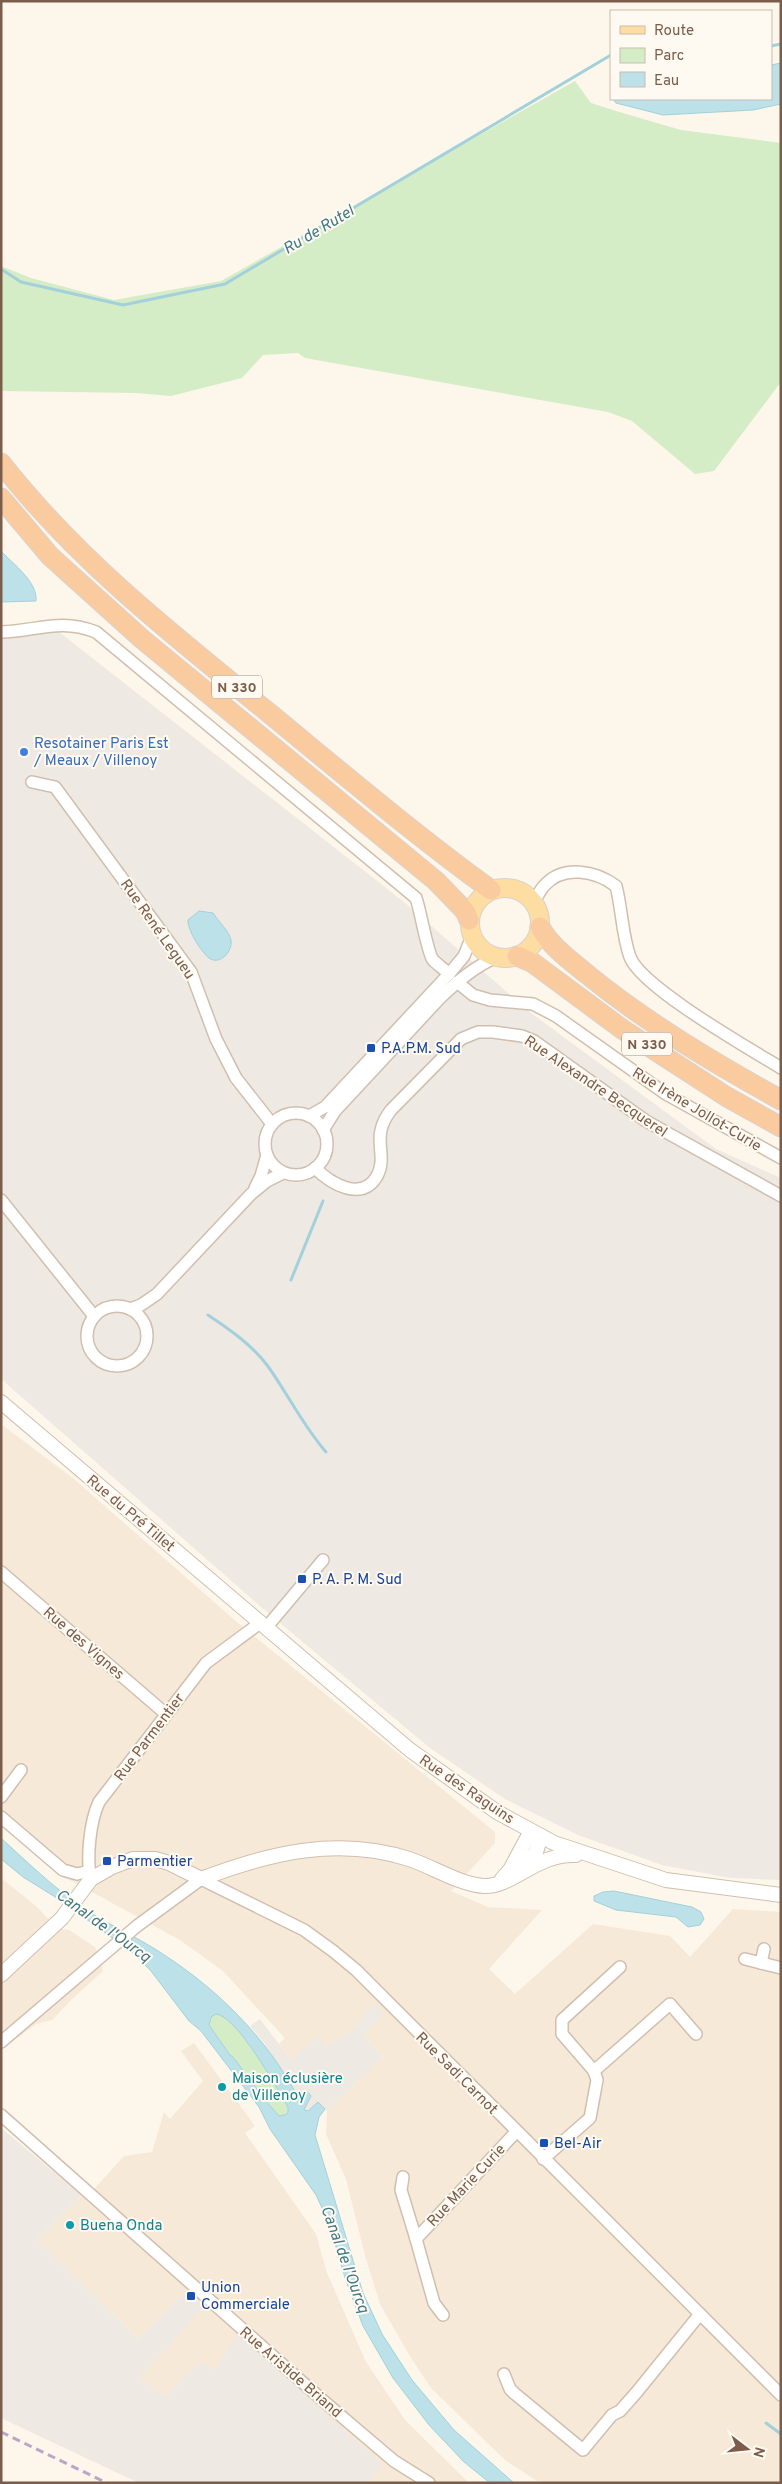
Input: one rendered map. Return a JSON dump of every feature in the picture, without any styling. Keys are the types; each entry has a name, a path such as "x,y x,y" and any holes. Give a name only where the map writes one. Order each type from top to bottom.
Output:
{"highway":[{"name":"N 330","path":"1,463 49,520 108,579 413,832 491,890"},
{"name":"N 330","path":"1,498 50,556 135,633 436,881 465,911 471,928"},
{"name":"N 330","path":"540,927 544,935 570,961 635,1011 691,1048 781,1100"},
{"name":"N 330","path":"517,956 533,963 622,1028 727,1097 781,1127"}],"main road":[{"path":"471,928 476,902 491,890 514,889 525,894 534,902"},
{"name":"N 330","path":"534,902 540,918 540,927"},
{"path":"497,957 517,956 532,944 540,927"},
{"name":"N 330","path":"471,928 486,953 497,957"}],"street":[{"path":"1,632 62,624 82,626 96,632 416,898 422,917 428,951 433,960 449,974"},
{"name":"Rue René Legueu","path":"32,782 55,787 162,930 191,972 216,1038 236,1078 272,1124"},
{"path":"534,902 544,885 570,872 587,872 604,877 616,886 630,957 637,970 706,1022 781,1068"},
{"path":"284,1173 271,1162 267,1155 265,1139 272,1124 289,1114 309,1116 326,1106 464,956 471,928"},
{"path":"324,1130 341,1105 457,982 497,957"},
{"name":"Rue Irène Jollot-Curie","path":"457,982 473,995 490,1000 532,1004 556,1016 666,1094 781,1158"},
{"name":"Rue Alexandre Becquerel","path":"315,1168 335,1185 352,1190 367,1186 377,1176 381,1160 379,1138 382,1122 391,1110 461,1039 478,1032 493,1032 522,1036 534,1041 646,1121 781,1196"},
{"path":"157,1294 144,1321 147,1340 139,1358 130,1364 110,1366 101,1362 88,1346 89,1325 94,1316 111,1307 130,1309 141,1305 157,1294 251,1194 266,1181 284,1173 300,1175 315,1168 326,1151 326,1140 324,1130 309,1116"},
{"path":"251,1194 261,1176 267,1155"},
{"path":"1,1200 94,1316"},
{"path":"130,1309 144,1321"},
{"name":"Rue du Pré Tillet","path":"1,1402 263,1626"},
{"name":"Rue Parmentier","path":"88,1880 94,1811 99,1802 206,1663 263,1626 323,1560"},
{"name":"Rue des Vignes","path":"1,1572 166,1714"},
{"name":"Rue des Raguins","path":"263,1626 410,1750 497,1812 536,1833 587,1855 666,1880 781,1895"},
{"path":"1,1797 22,1770"},
{"path":"1,1817 63,1870 88,1880 62,1918 1,1975"},
{"path":"512,1876 536,1852 536,1833"},
{"path":"499,1884 536,1833"},
{"path":"1,2042 137,1926 202,1879 264,1856 297,1850 336,1847 372,1850 408,1858 471,1883 484,1886 499,1884 554,1856 562,1854 587,1855"},
{"name":"Rue Sadi Carnot","path":"88,1880 133,1859 155,1859 169,1863 304,1930 333,1951 356,1970 516,2132 781,2394"},
{"path":"761,1963 764,1949"},
{"path":"745,1959 781,1968"},
{"path":"543,2158 590,2118 596,2080 594,2071 562,2034 562,2020 620,1967"},
{"path":"594,2071 670,2004 696,2034"},
{"name":"Rue Aristide Briand","path":"1,2115 327,2404 394,2461 429,2483"},
{"name":"Rue Marie Curie","path":"416,2239 516,2132"},
{"name":"Rue Marie Curie","path":"403,2178 401,2190 434,2303 443,2316"},
{"path":"504,2374 510,2389 514,2393 583,2450 612,2415 620,2411 636,2393 700,2314"}],"shaded area":[{"path":"59,632 404,902 531,1013 716,1149 781,1178 781,1880 730,1878 662,1865 578,1835 505,1799 430,1748 268,1613 1,1379 1,635"},
{"path":"1,1424 74,1479 238,1623 495,1832 495,1843 451,1891 488,1907 542,1910 489,1969 515,1994 593,1924 670,1936 690,1957 733,1909 781,1912 781,2483 540,2483 505,2460 431,2388 411,2358 380,2304 366,2259 346,2179 326,2134 327,2111 383,2057 363,2035 384,2013 358,2021 360,2024 326,2047 318,2037 291,2060 279,2044 285,2038 223,1971 180,1940 68,1879 1,1821"},
{"path":"1,1878 37,1907 48,1919 95,1947 103,1971 52,2020 36,2024 1,2050"},
{"path":"376,2004 384,2013 363,2035 383,2057 327,2111 318,2102 307,2112 304,2109 311,2095 306,2090 300,2102 265,2044 250,2026 260,2019 291,2060 318,2037 327,2046 346,2035 360,2024 358,2021"},
{"path":"194,2043 255,2126 245,2133 316,2234 327,2273 366,2362 405,2420 469,2483 369,2483 381,2464 240,2335 214,2370 201,2362 165,2397 139,2378 205,2305 187,2291 138,2339 37,2240 82,2195 95,2188 124,2156 152,2152 164,2112 170,2119 203,2081 181,2051"},
{"path":"1,2128 82,2195 37,2240 138,2339 187,2291 205,2305 140,2378 165,2397 201,2361 214,2370 239,2334 382,2464 369,2483 139,2483 1,2418"}],"green space":[{"path":"575,81 591,103 616,111 681,130 781,143 781,382 714,471 695,474 632,421 608,412 305,358 298,353 263,355 242,378 171,396 136,393 1,391 1,266 31,278 114,300 221,281"},
{"path":"216,2013 225,2017 245,2039 288,2107 288,2113 285,2116 279,2116 230,2055 209,2025 211,2017"}],"water":[{"path":"781,63 781,104 753,110 663,115 616,103 614,100 772,100 772,65"},
{"path":"1,551 29,580 36,594 36,601 1,602"},
{"path":"199,911 213,913 230,937 230,949 221,959 213,960 209,958 202,951 192,934 188,920"},
{"name":"Canal de l'Ourcq","path":"1,1838 50,1883 82,1907 155,1949 199,1980 238,2015 256,2035 287,2078 300,2101 306,2090 311,2096 304,2110 308,2111 318,2102 325,2109 319,2117 315,2135 363,2293 382,2334 412,2380 454,2430 514,2483 490,2483 464,2462 429,2425 393,2378 363,2326 346,2281 329,2223 316,2195 270,2129 259,2107 201,2031 189,2021 151,1971 133,1953 60,1900 23,1877 1,1859","holes":["216,2014 225,2018 245,2039 265,2069 288,2107 288,2113 285,2115 279,2116 266,2101 209,2025 211,2017"]},
{"path":"614,1891 692,1907 701,1912 704,1919 700,1925 688,1927 676,1917 616,1910 594,1901 594,1896 603,1892"}],"waterway":[{"name":"Ru de Rutel","path":"772,46 781,44"},
{"name":"Ru de Rutel","path":"1,269 21,282 123,305 225,284 610,56"},
{"path":"291,1280 323,1201"},
{"path":"208,1315 240,1338 261,1358 275,1376 310,1432 326,1452"},
{"path":"766,2423 781,2434"}],"railway":[{"path":"1,2432 107,2483"}],"place":[{"name":"Resotainer Paris Est / Meaux / Villenoy","path":"24,752"},
{"name":"P.A.P.M. Sud","path":"371,1048"},
{"name":"P. A. P. M. Sud","path":"302,1579"},
{"name":"Parmentier","path":"107,1861"},
{"name":"Maison éclusière de Villenoy","path":"222,2087"},
{"name":"Bel-Air","path":"544,2143"},
{"name":"Buena Onda","path":"70,2225"},
{"name":"Union Commerciale","path":"191,2296"}]}
